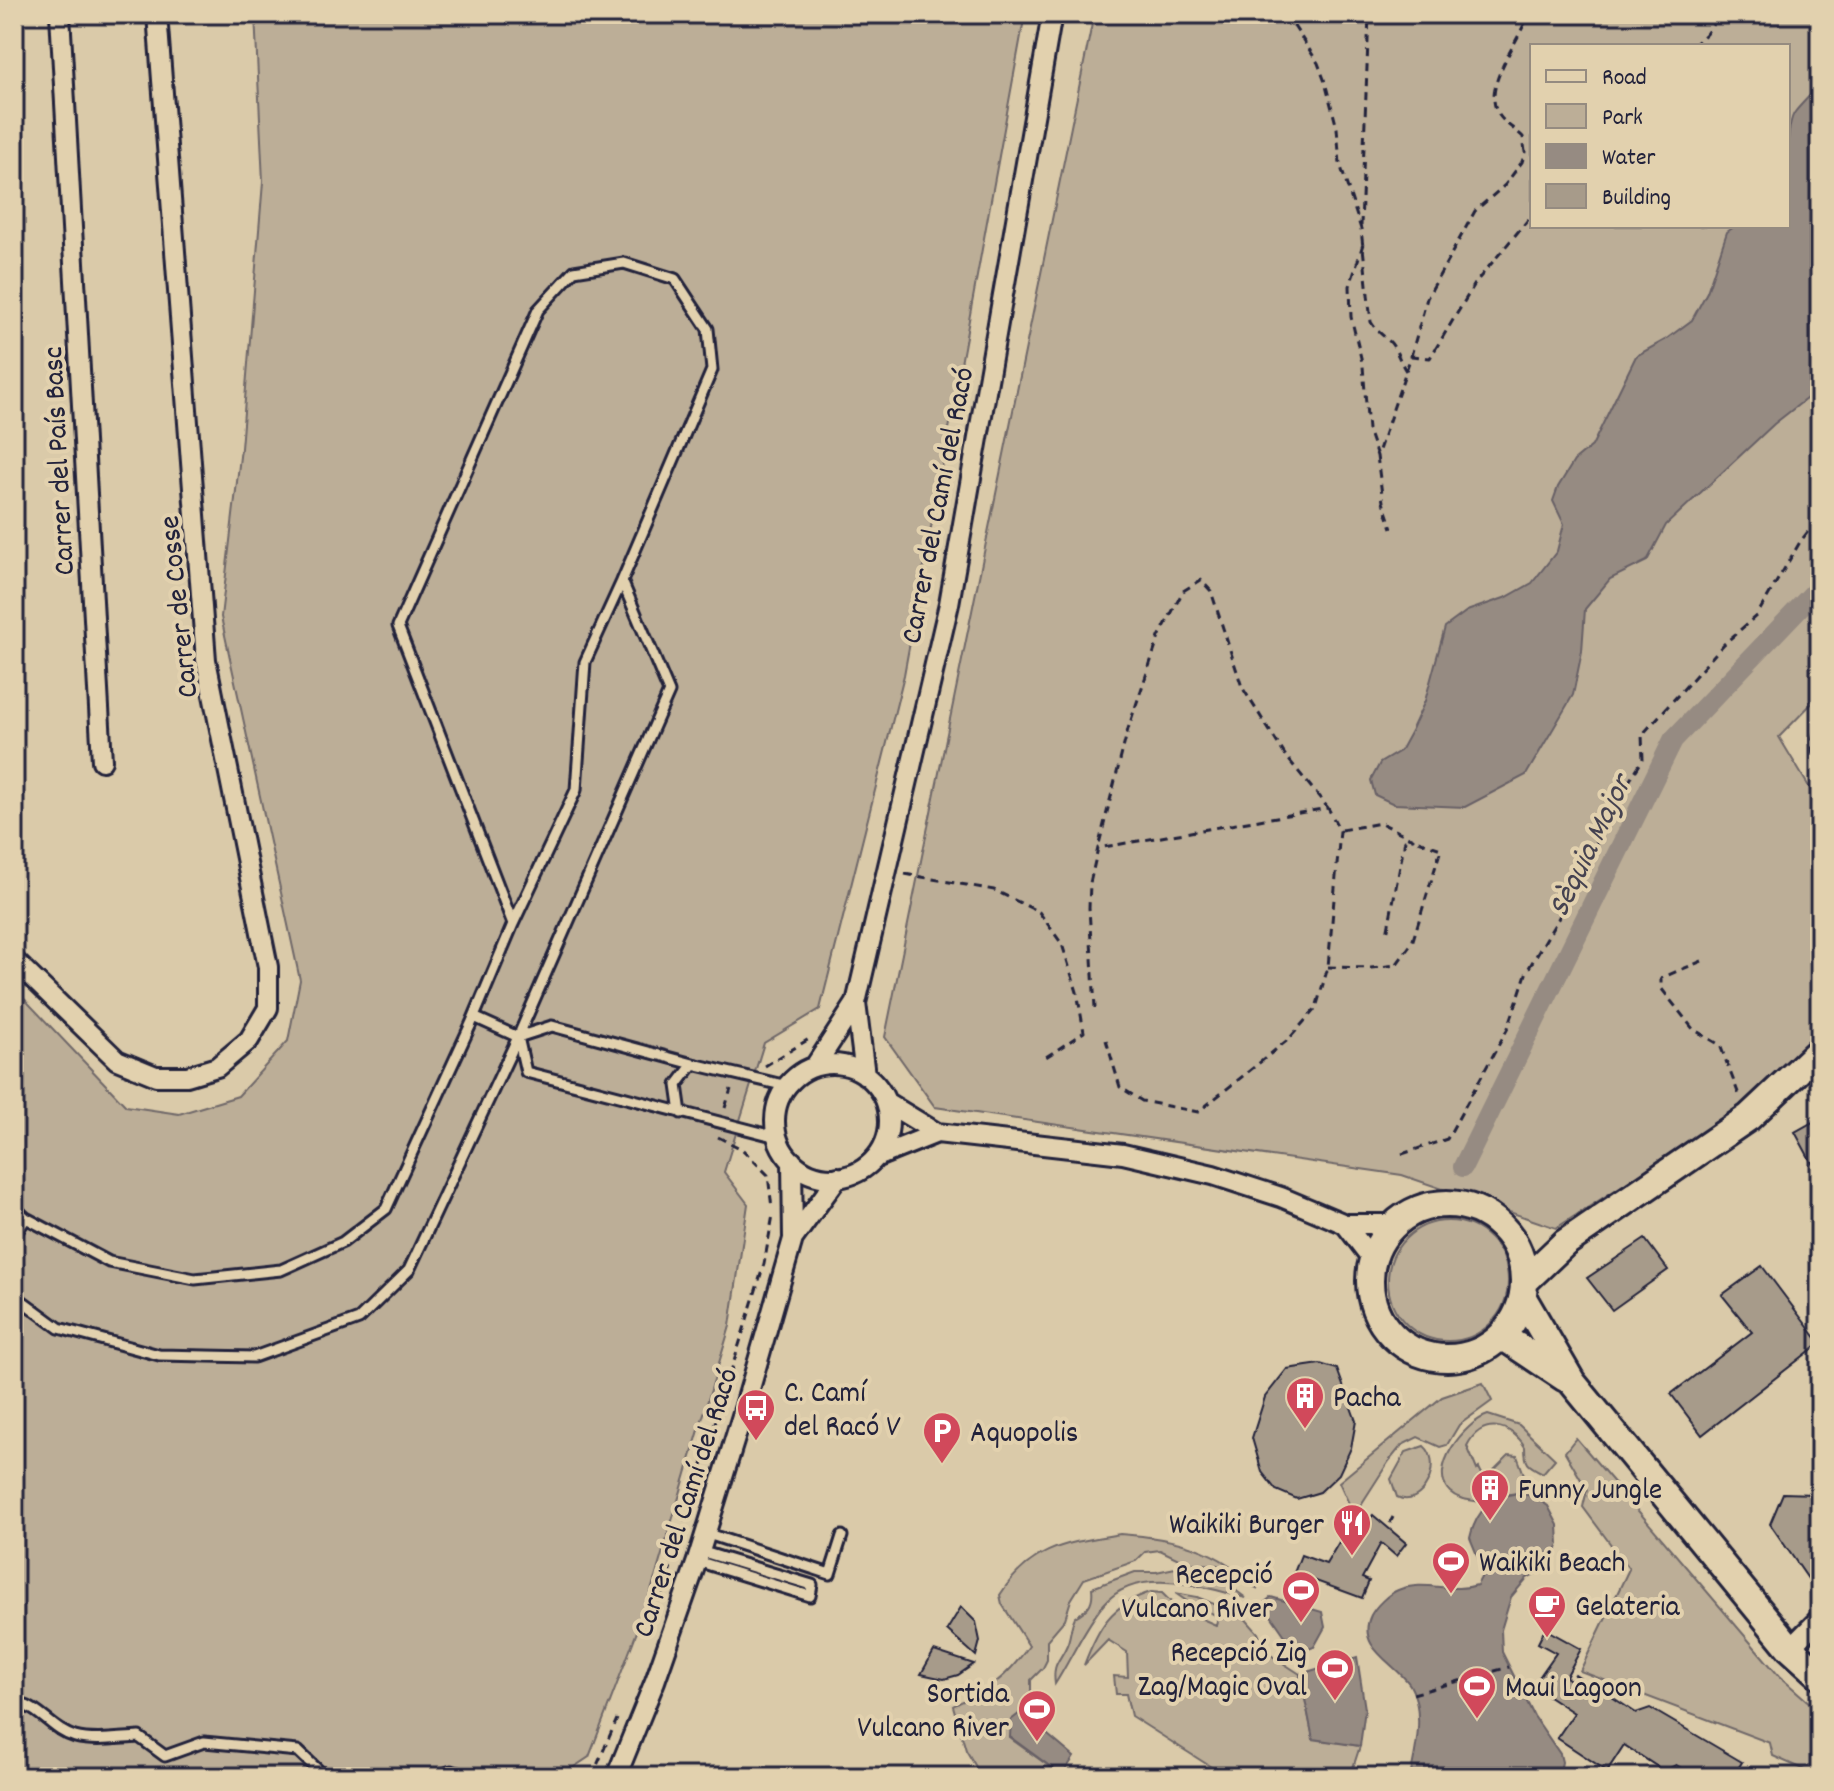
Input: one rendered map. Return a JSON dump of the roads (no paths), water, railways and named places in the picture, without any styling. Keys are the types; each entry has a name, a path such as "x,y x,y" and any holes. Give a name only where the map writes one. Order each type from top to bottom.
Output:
{"street":[{"name":"Carrer del País Basc","path":"60,14 102,761"},
{"name":"Carrer de Cosse","path":"14,960 117,1060 156,1076 187,1076 217,1067 249,1040 268,1008 268,967 206,660 157,14"},
{"name":"Carrer del Camí del Racó","path":"815,1066 856,1003 949,604 1052,14"},
{"name":"Carrer del Camí del Racó","path":"856,1003 865,1075"},
{"path":"1820,1050 1749,1117 1565,1243 1524,1290 1511,1324 1502,1336 1486,1348 1467,1356 1447,1359 1427,1356 1408,1348 1391,1335 1375,1309 1369,1279 1372,1259 1384,1235 1393,1224 1423,1207 1457,1204 1474,1208 1490,1217 1514,1241 1520,1254 1524,1290 1572,1382 1790,1648 1820,1675"},
{"path":"877,1157 888,1131 886,1102 865,1075 841,1065 815,1066 787,1086 777,1105 777,1137 792,1161 813,1175 838,1177 859,1171 877,1157 937,1133"},
{"path":"886,1102 937,1133 1123,1154 1227,1179 1281,1197 1345,1224 1393,1224"},
{"name":"Carrer del Camí del Racó","path":"616,1777 655,1681 701,1548 793,1239 792,1161"},
{"name":"Carrer del Camí del Racó","path":"793,1239 838,1177"},
{"path":"1345,1224 1372,1259"},
{"path":"1514,1241 1565,1243"},
{"path":"1502,1336 1572,1382"},
{"path":"1790,1648 1820,1618"}],"lane":[{"path":"14,1207 26,1218 109,1262 195,1279 281,1270 343,1242 386,1209 576,790 585,662 712,370 708,329 675,279 624,263 574,271 538,310 398,626 513,924"},
{"path":"14,1295 59,1328 159,1355 254,1357 359,1319 409,1270 518,1037 669,692 622,581"},
{"path":"474,1017 518,1037 552,1026 787,1086"},
{"path":"518,1037 526,1072 777,1137"},
{"path":"681,1113 677,1085 693,1064"},
{"path":"14,1236 26,1218"},
{"path":"701,1548 830,1574 842,1536"},
{"path":"701,1548 812,1585 810,1596 701,1548"},
{"path":"14,1703 26,1704 73,1737 139,1737 165,1756 204,1742 298,1751 320,1772 343,1777"},
{"path":"436,1777 451,1771 465,1777"}],"water":[{"path":"1820,84 1820,388 1774,424 1666,525 1647,561 1610,579 1585,609 1582,651 1573,695 1526,775 1465,807 1394,804 1375,795 1371,780 1380,763 1400,751 1425,701 1445,627 1467,611 1507,597 1532,583 1557,551 1564,524 1553,501 1558,487 1574,461 1592,446 1636,356 1692,320 1707,292 1727,232 1732,228 1790,228 1790,126 1795,112"},
{"path":"1519,1493 1535,1497 1548,1506 1558,1525 1559,1544 1549,1566 1527,1578 1511,1597 1501,1630 1502,1652 1534,1716 1560,1754 1559,1777 1410,1777 1418,1730 1415,1695 1404,1677 1379,1654 1368,1637 1371,1615 1390,1594 1408,1587 1457,1588 1477,1585 1484,1572 1470,1538 1476,1520 1493,1501"},
{"name":"Recepció Vulcano River","path":"1271,1597 1322,1612 1325,1627 1314,1647 1297,1653 1263,1604"},
{"name":"Recepció Zig Zag/Magic Oval","path":"1357,1657 1365,1709 1360,1746 1313,1739 1300,1674"},
{"name":"Sortida Vulcano River","path":"1020,1713 1036,1716 1042,1730 1074,1757 1062,1775 1010,1737 1011,1720"}],"waterway":[{"name":"Sèquia Major","path":"1463,1167 1673,740 1820,586"}],"place":[{"name":"Pacha","path":"1305,1430"},
{"name":"C. Camí del Racó V","path":"756,1442"},
{"name":"Aquopolis","path":"942,1465"},
{"name":"Funny Jungle","path":"1490,1522"},
{"name":"Waikiki Burger","path":"1352,1557"},
{"name":"Waikiki Beach","path":"1451,1595"},
{"name":"Recepció Vulcano River","path":"1301,1624"},
{"name":"Gelateria","path":"1547,1639"},
{"name":"Recepció Zig Zag/Magic Oval","path":"1335,1702"},
{"name":"Maui Lagoon","path":"1477,1720"},
{"name":"Sortida Vulcano River","path":"1037,1743"}]}
